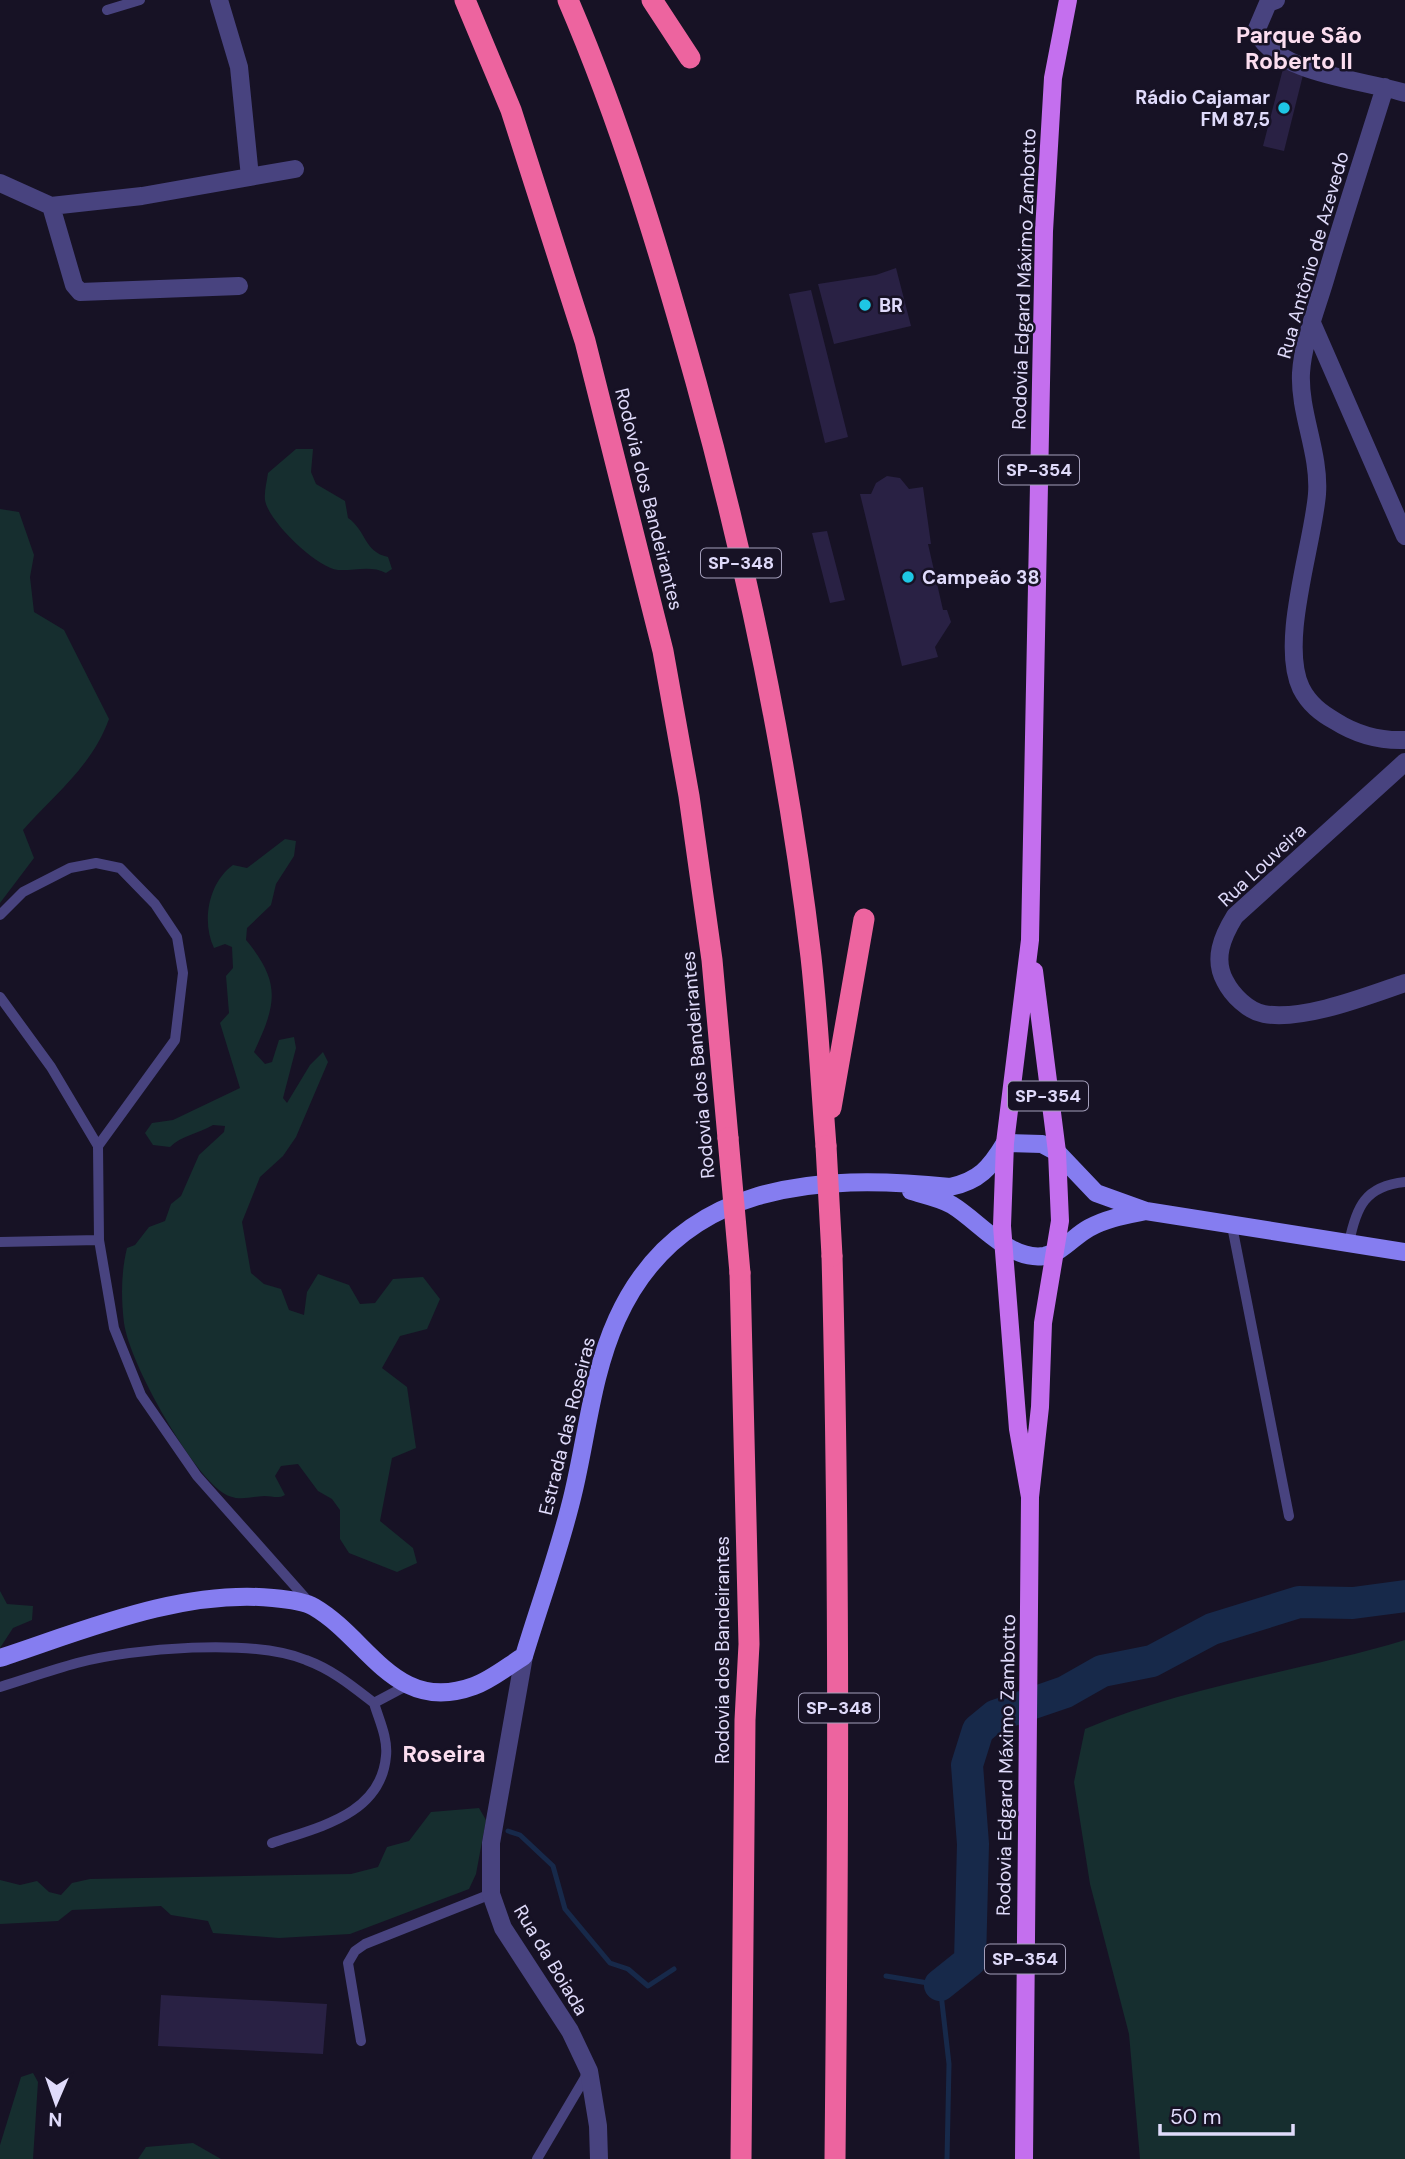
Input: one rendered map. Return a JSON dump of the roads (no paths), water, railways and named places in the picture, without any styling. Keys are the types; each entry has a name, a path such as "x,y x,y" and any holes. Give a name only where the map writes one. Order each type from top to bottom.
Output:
{"highway":[{"name":"Rodovia dos Bandeirantes","path":"465,0 511,110 585,341 657,626 693,824 712,960 740,1273 749,1644 745,1720 741,2159"},
{"name":"SP-348","path":"568,0 652,228 720,471 779,743 811,959 832,1256 839,1711 835,2159"},
{"path":"652,0 690,58"},
{"path":"826,1142 864,919"}],"main road":[{"name":"Rodovia Edgard Máximo Zambotto","path":"1030,1497 1018,1429 1003,1246 1005,1143 1030,940 1044,231 1053,78 1068,0"},
{"name":"Rodovia Edgard Máximo Zambotto","path":"1024,2159 1030,1497 1040,1406 1043,1323 1060,1221 1057,1152 1030,940"}],"street":[{"path":"219,0 239,67 250,177"},
{"path":"1276,0 1268,3 1256,31 1263,44 1275,55 1314,70 1405,93"},
{"name":"Rua Antônio de Azevedo","path":"1385,87 1312,323 1301,376 1317,487 1314,523 1300,589 1295,667 1301,688 1317,710 1350,731 1384,741 1405,740"},
{"path":"0,183 51,206 142,196 295,169"},
{"path":"51,206 74,285 80,292 239,286"},
{"path":"1312,323 1405,536"},
{"name":"Rua Louveira","path":"1405,762 1235,916 1225,932 1219,950 1219,971 1232,995 1261,1014 1315,1009 1405,983"},
{"path":"1005,1143 1042,1144 1057,1152 1097,1193 1146,1211 1405,1252"},
{"name":"Estrada das Roseiras","path":"524,1657 573,1495 601,1363 617,1319 638,1280 658,1252 692,1225 750,1197 804,1184 950,1187 967,1183 989,1168 1005,1143"},
{"name":"Estrada das Roseiras","path":"889,1184 948,1202 977,1221 1003,1246"},
{"path":"1003,1246 1029,1256 1056,1252 1097,1224 1146,1211"},
{"path":"0,1658 147,1610 203,1601 271,1598 312,1605 338,1624 375,1662 406,1686 433,1692 473,1687 524,1657"},
{"name":"Rua da Boiada","path":"524,1657 491,1843 491,1894 503,1928 570,2031 589,2071 598,2126 599,2159"}],"lane":[{"path":"107,10 140,0"},
{"path":"0,915 23,892 70,868 96,863 120,868 155,904 177,937 183,973 175,1040 98,1146"},
{"path":"0,997 51,1066 98,1146 99,1240 114,1328 141,1395 197,1476 312,1605"},
{"path":"1349,1243 1356,1210 1367,1196 1383,1186 1405,1182"},
{"path":"1232,1226 1289,1516"},
{"path":"0,1242 99,1240"},
{"path":"0,1687 80,1662 139,1653 215,1647 270,1651 303,1658 335,1672 374,1703 385,1737 386,1756 371,1793 359,1807 331,1825 272,1843"},
{"path":"374,1703 406,1686"},
{"path":"361,2041 348,1963 355,1951 365,1944 491,1894"},
{"path":"537,2159 589,2071"}],"waterway":[{"path":"940,1985 970,1961 973,1844 967,1765 978,1730 995,1716 1065,1692 1102,1671 1152,1661 1212,1629 1299,1602 1353,1603 1405,1596"},
{"path":"508,1831 520,1835 553,1866 565,1909 610,1963 628,1969 648,1986 674,1969"},
{"path":"886,1976 940,1985 949,2064 947,2159"}],"place":[{"name":"Rádio Cajamar FM 87,5","path":"1284,108"},
{"name":"BR","path":"865,305"},
{"name":"Campeão 38","path":"908,577"}],"district":[{"name":"Parque São Roberto II","path":"1299,48"},
{"name":"Roseira","path":"444,1754"}]}
